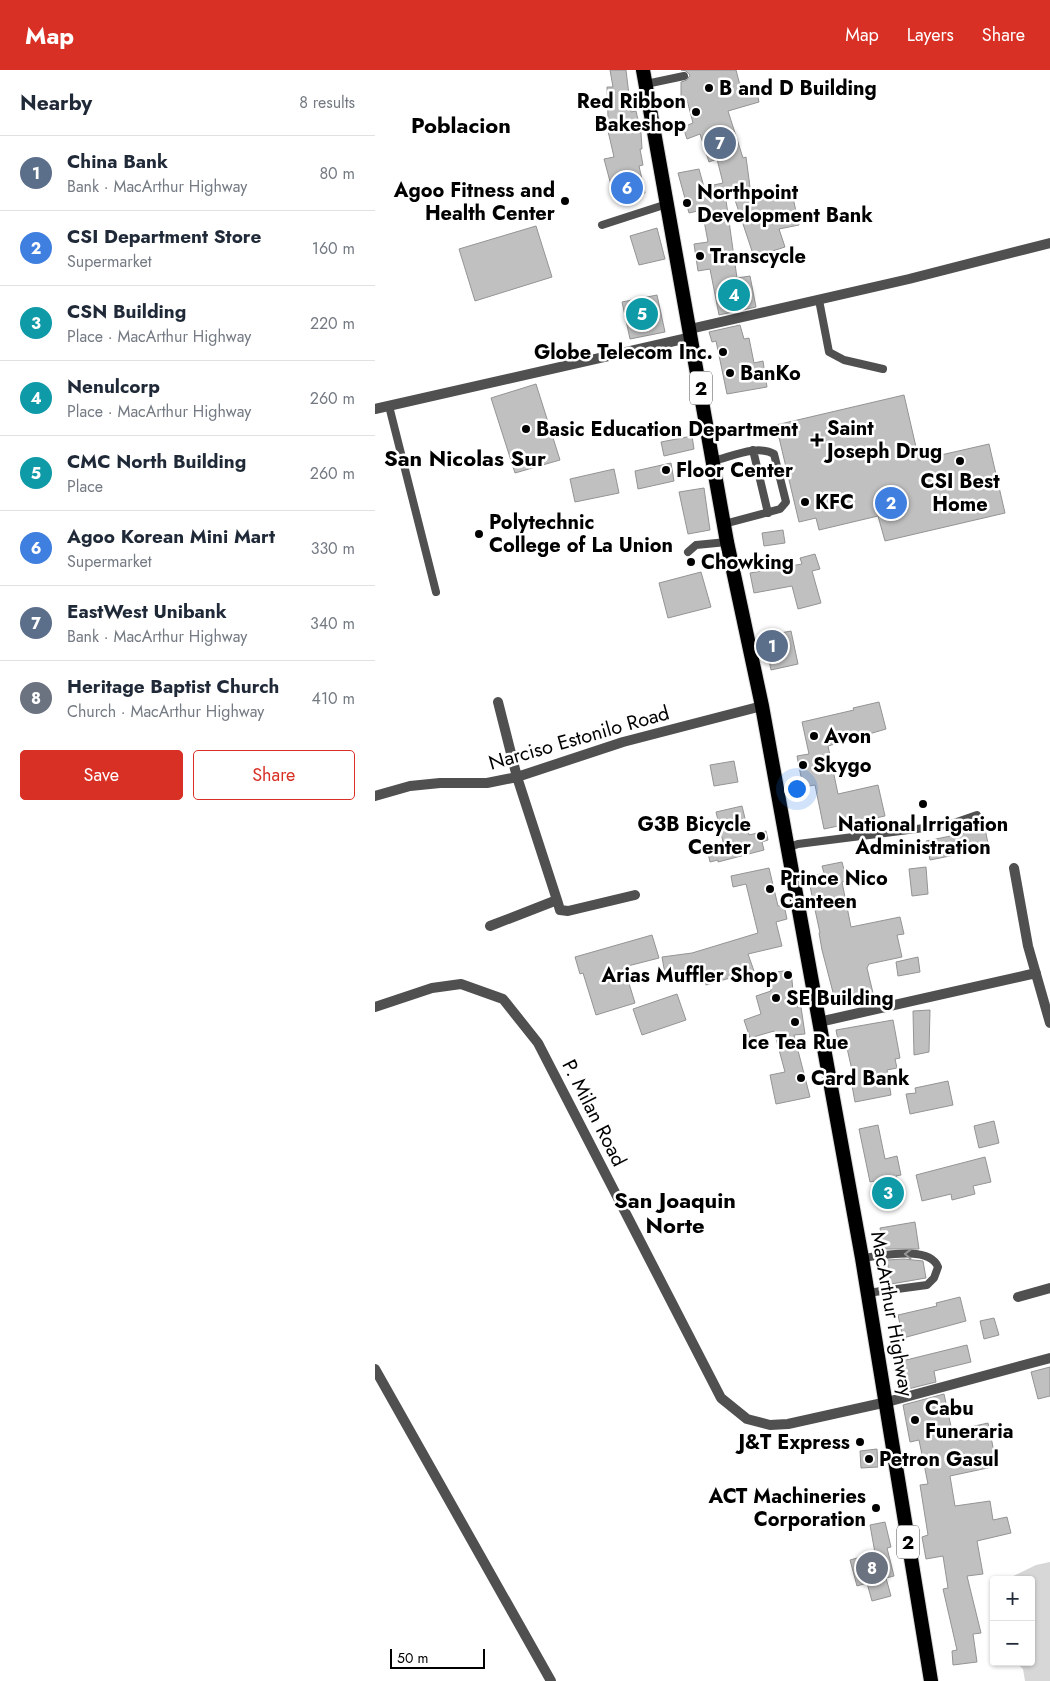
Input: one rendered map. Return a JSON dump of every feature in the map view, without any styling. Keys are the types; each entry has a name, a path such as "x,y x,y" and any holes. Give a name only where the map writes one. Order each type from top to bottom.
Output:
{"highway":[{"name":"MacArthur Highway","path":"643,70 727,542 762,706 862,1258 931,1681"}],"street":[{"path":"375,409 691,333 819,300 909,280 1050,242"},
{"path":"498,702 517,777 560,910 568,911 635,894"},
{"name":"Narciso Estonilo Road","path":"375,796 409,786 440,782 487,783 517,777 623,742 762,706"},
{"path":"1014,868 1027,946 1050,1023"},
{"path":"490,926 557,900"},
{"path":"819,1022 1036,973"},
{"name":"P. Milan Road","path":"375,1007 432,988 461,984 503,999 538,1043 721,1398 747,1419 770,1426 788,1424 887,1402 1050,1358"},
{"path":"1017,1298 1050,1288"},
{"path":"375,1369 551,1681"}],"lane":[{"path":"646,84 684,76"},
{"path":"602,226 667,204"},
{"path":"819,300 829,352 845,360 883,370"},
{"path":"389,406 436,592"},
{"path":"713,461 753,450 769,451 774,454 786,502 780,510 724,524"},
{"path":"753,450 768,513"},
{"path":"688,552 696,545 727,542"},
{"path":"787,848 798,844 948,825 977,816"},
{"path":"862,1258 913,1253 935,1260 938,1267 934,1278 927,1286 867,1293"}],"shaded area":[{"path":"1050,1562 1050,1681 1025,1681 1023,1669 1020,1666 1035,1666 1035,1576 1013,1576 1036,1565"}],"building":[{"path":"610,70 626,70 631,112 636,111 641,133 642,149 640,149 643,165 639,166 645,193 615,200 604,159 614,157 605,118 608,117 607,87 613,87"},
{"path":"681,70 736,70 742,93 756,89 759,102 728,111 743,158 746,157 752,202 792,193 799,225 779,229 785,247 754,257 732,191 725,193 737,278 750,276 756,307 719,315 710,269 698,271 694,244 708,242 702,210 689,213 678,173 699,169 704,187 723,183 717,159 709,162 700,134 687,139 683,127 693,123 687,100 681,102 681,82 687,80 690,75 686,71"},
{"path":"536,226 552,277 475,301 459,249"},
{"path":"657,228 665,259 639,265 630,236"},
{"path":"657,295 665,332 630,339 622,302"},
{"path":"740,325 744,339 749,338 754,363 763,361 767,387 727,394 716,341 712,342 709,332"},
{"name":"Basic Education Department","path":"536,384 560,460 515,473 491,398"},
{"path":"904,395 919,460 989,444 1005,513 885,541 878,516 819,530 816,518 799,522 776,425"},
{"path":"692,436 694,449 664,456 661,442"},
{"path":"671,463 674,481 638,489 635,471"},
{"path":"614,469 619,493 575,502 570,479"},
{"path":"704,488 710,530 688,534 679,492"},
{"path":"783,530 785,543 764,546 762,533"},
{"path":"815,554 820,569 812,571 821,603 798,609 792,586 754,593 750,573 802,564 800,558"},
{"path":"701,572 711,607 668,618 659,583"},
{"path":"791,631 798,664 771,670 764,636"},
{"path":"879,702 886,729 828,746 838,794 878,785 885,816 824,829 815,785 803,787 797,756 809,754 802,722"},
{"path":"734,761 738,782 714,786 710,765"},
{"path":"742,806 749,835 766,831 768,840 762,842 764,850 718,862 718,860 710,862 707,849 724,846 716,812"},
{"path":"985,829 989,848 930,860 926,841"},
{"path":"842,862 847,881 842,882 851,927 900,917 904,934 897,935 902,957 869,964 867,968 873,993 835,1000 822,950 808,877 824,873 822,866"},
{"path":"926,867 928,894 912,896 909,869"},
{"path":"769,868 778,906 784,905 787,919 776,922 782,946 748,954 754,971 706,985 701,967 665,974 662,957 692,953 758,933 746,884 733,887 731,876"},
{"path":"652,935 659,958 624,967 635,1003 596,1015 583,973 580,974 575,957"},
{"path":"918,957 920,972 898,976 896,962"},
{"path":"791,970 793,991 798,1008 801,1007 805,1034 794,1035 810,1097 776,1104 770,1075 785,1072 774,1031 750,1038 744,1020 761,1014 756,996 771,991 769,973"},
{"path":"677,994 686,1020 642,1035 633,1009"},
{"path":"930,1010 929,1052 914,1055 913,1011"},
{"path":"893,1020 900,1058 895,1059 897,1068 887,1070 891,1095 855,1102 851,1080 854,1079 847,1048 840,1050 836,1030"},
{"path":"948,1081 953,1105 910,1114 906,1094 916,1093 915,1088"},
{"path":"994,1121 999,1143 979,1148 974,1126"},
{"path":"878,1125 885,1159 897,1156 901,1175 896,1176 901,1202 879,1206 874,1181 870,1182 859,1129"},
{"path":"985,1157 991,1182 973,1186 975,1194 952,1200 951,1194 922,1201 916,1175"},
{"path":"915,1222 919,1249 884,1249 880,1228"},
{"path":"887,1260 923,1261 926,1278 891,1284"},
{"path":"960,1297 966,1321 903,1338 898,1315 937,1306 936,1303"},
{"path":"994,1318 999,1335 984,1339 980,1321"},
{"path":"967,1345 971,1362 934,1371 936,1382 908,1389 902,1361"},
{"path":"1050,1367 1050,1396 1038,1399 1031,1372"},
{"path":"944,1394 952,1431 988,1423 997,1466 950,1476 955,1506 990,1501 993,1520 1007,1517 1011,1533 977,1541 983,1574 967,1576 981,1633 973,1634 977,1662 953,1665 952,1651 957,1650 943,1589 948,1588 943,1556 926,1559 922,1537 928,1535 920,1485 928,1484 919,1440 910,1442 903,1405"},
{"path":"877,1449 878,1467 861,1468 860,1451"},
{"path":"885,1522 891,1547 887,1548 894,1576 886,1578 891,1596 872,1601 867,1583 857,1586 850,1560 875,1553 870,1525"}],"place":[{"name":"B and D Building","path":"709,88"},
{"name":"Red Ribbon Bakeshop","path":"696,112"},
{"name":"EastWest Unibank","path":"720,143"},
{"name":"Agoo Korean Mini Mart","path":"627,188"},
{"name":"Agoo Fitness and Health Center","path":"565,201"},
{"name":"Northpoint Development Bank","path":"687,203"},
{"name":"Transcycle","path":"700,256"},
{"name":"Nenulcorp","path":"734,295"},
{"name":"CMC North Building","path":"642,314"},
{"name":"Globe Telecom Inc.","path":"723,352"},
{"name":"BanKo","path":"730,373"},
{"name":"Basic Education Department","path":"526,429"},
{"name":"Saint Joseph Drug","path":"817,440"},
{"name":"CSI Best Home","path":"960,461"},
{"name":"Floor Center","path":"666,470"},
{"name":"KFC","path":"805,502"},
{"name":"CSI Department Store","path":"891,503"},
{"name":"Polytechnic College of La Union","path":"479,534"},
{"name":"Chowking","path":"691,562"},
{"name":"China Bank","path":"772,646"},
{"name":"Avon","path":"814,736"},
{"name":"Skygo","path":"803,765"},
{"name":"National Irrigation Administration","path":"923,804"},
{"name":"G3B Bicycle Center","path":"761,836"},
{"name":"Prince Nico Canteen","path":"770,889"},
{"name":"Arias Muffler Shop","path":"788,975"},
{"name":"SE Building","path":"776,998"},
{"name":"Ice Tea Rue","path":"795,1022"},
{"name":"Card Bank","path":"801,1078"},
{"name":"CSN Building","path":"888,1193"},
{"name":"Cabu Funeraria","path":"915,1420"},
{"name":"J&T Express","path":"860,1442"},
{"name":"Petron Gasul","path":"869,1459"},
{"name":"ACT Machineries Corporation","path":"876,1508"},
{"name":"Heritage Baptist Church","path":"872,1568"}],"district":[{"name":"Poblacion","path":"461,125"},
{"name":"San Nicolas Sur","path":"465,458"},
{"name":"San Joaquin Norte","path":"675,1212"}]}
